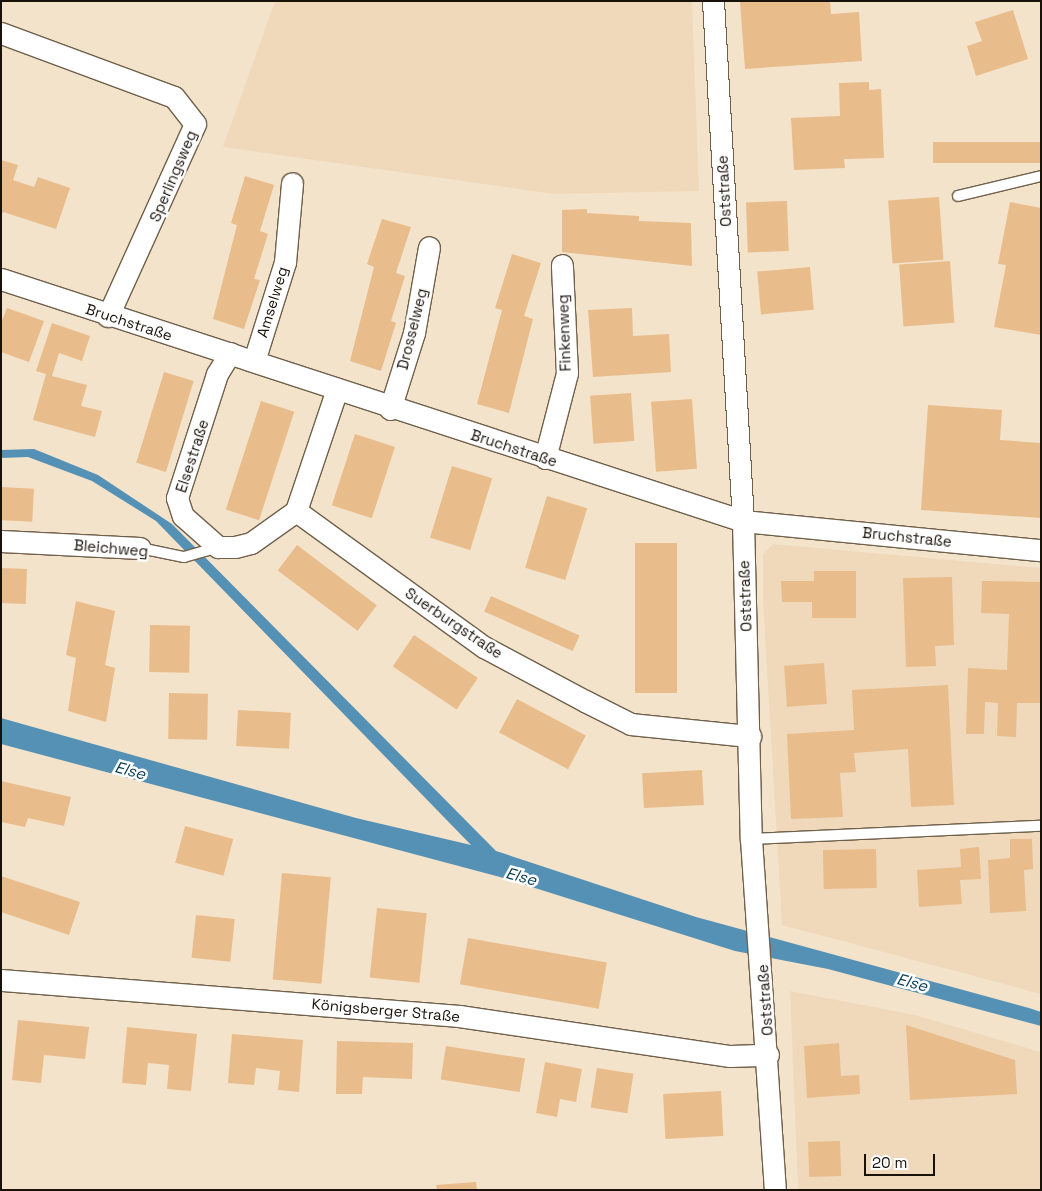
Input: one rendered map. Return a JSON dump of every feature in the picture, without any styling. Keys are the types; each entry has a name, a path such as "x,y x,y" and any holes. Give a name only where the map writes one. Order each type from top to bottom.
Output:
{"street":[{"name":"Oststraße","path":"713,1 743,520 750,736 751,839 764,983 775,1190"},
{"name":"Sperlingsweg","path":"1,33 174,97 195,124 108,316"},
{"name":"Amselweg","path":"254,361 286,262 292,183"},
{"name":"Drosselweg","path":"390,409 414,333 429,247"},
{"name":"Finkenweg","path":"544,458 567,373 562,265"},
{"name":"Bruchstraße","path":"1,279 108,316 254,361 390,409 743,520 1041,550"},
{"name":"Elsestraße","path":"213,550 183,516 177,498 217,374 230,353"},
{"path":"213,550 251,543 296,511 337,389"},
{"name":"Suerburgstraße","path":"296,511 484,647 593,705 632,724 750,736"},
{"name":"Bleichweg","path":"1,541 140,548"},
{"name":"Königsberger Straße","path":"1,980 459,1016 730,1056 768,1055"}],"lane":[{"path":"958,196 1041,176"},
{"name":"Bleichweg","path":"140,548 184,557 213,550"},
{"path":"751,839 1041,826"}],"shaded area":[{"path":"275,1 692,1 699,191 554,194 223,147"},
{"path":"773,544 1041,568 1041,994 782,925 763,601 763,554"},
{"path":"790,991 915,1015 1041,1052 1041,1190 798,1190"}],"water":[{"name":"Else","path":"34,449 98,475 172,524 496,851 696,917 1029,1008 1041,1012 1041,1026 828,969 735,951 500,877 1,744 1,718 356,818 471,845 156,521 92,481 28,457 1,458 1,450"}],"building":[{"path":"830,1 831,14 859,12 862,61 745,69 740,2"},
{"path":"1013,10 1028,59 976,76 967,46 982,41 975,22"},
{"path":"869,82 869,90 881,89 884,158 844,159 845,168 794,170 791,118 840,116 839,83"},
{"path":"933,142 1041,142 1041,163 933,163"},
{"path":"1,160 18,165 13,180 34,187 38,177 70,188 56,229 3,212 1,216"},
{"path":"245,176 274,185 260,231 268,234 254,279 260,280 244,329 213,319 237,225 231,223"},
{"path":"939,197 943,260 893,263 888,201"},
{"path":"787,201 789,251 748,252 746,202"},
{"path":"1010,202 1041,208 1041,335 994,327 1006,265 998,264"},
{"path":"587,209 587,213 639,216 639,221 691,223 692,266 562,252 562,210"},
{"path":"382,219 411,227 396,273 405,276 391,321 396,323 381,371 350,361 374,267 367,264"},
{"path":"512,254 541,263 524,316 533,319 509,413 477,404 502,310 495,308"},
{"path":"950,261 954,323 903,326 899,265"},
{"path":"810,267 814,310 761,314 757,272"},
{"path":"7,308 44,321 29,362 1,352 1,323"},
{"path":"632,308 633,336 669,334 671,372 593,377 588,310"},
{"path":"52,323 90,336 82,361 59,353 52,376 87,385 81,406 102,411 95,437 33,420 46,374 36,371"},
{"path":"164,372 194,381 166,472 136,463"},
{"path":"631,393 634,441 593,444 590,396"},
{"path":"692,399 697,469 656,472 651,402"},
{"path":"261,401 294,412 259,520 226,509"},
{"path":"928,405 1002,410 1000,440 1041,443 1041,518 921,510"},
{"path":"355,434 395,447 372,518 332,505"},
{"path":"452,466 492,478 470,550 430,538"},
{"path":"1,487 34,489 32,522 1,520"},
{"path":"547,496 587,508 565,580 525,568"},
{"path":"635,543 677,543 677,693 635,693"},
{"path":"297,545 377,605 358,631 278,571"},
{"path":"1,568 27,569 26,604 1,603"},
{"path":"814,571 856,571 856,618 812,618 812,602 782,602 781,581 814,581"},
{"path":"952,577 954,645 935,646 936,666 906,667 903,578"},
{"path":"982,581 1041,582 1041,703 1017,703 1016,737 997,736 998,703 985,702 984,734 966,734 968,668 1007,670 1009,614 981,613"},
{"path":"491,596 580,635 573,651 484,612"},
{"path":"76,601 115,611 105,665 115,668 106,722 68,711 76,658 66,655"},
{"path":"150,625 190,626 189,673 149,672"},
{"path":"414,635 478,678 457,710 393,667"},
{"path":"824,663 827,704 787,707 784,666"},
{"path":"948,685 954,805 911,807 908,749 854,753 856,772 840,773 843,817 791,819 787,734 854,730 852,690"},
{"path":"169,693 208,694 207,740 168,739"},
{"path":"517,699 586,736 568,769 499,733"},
{"path":"238,710 291,713 289,749 236,746"},
{"path":"702,770 704,805 644,808 642,773"},
{"path":"1,781 71,797 64,826 28,818 25,827 1,822"},
{"path":"185,826 233,839 223,876 175,863"},
{"path":"1010,839 1032,839 1033,869 1024,870 1026,911 990,913 988,860 1010,858"},
{"path":"979,847 981,879 960,880 962,904 919,907 917,870 961,867 960,849"},
{"path":"876,849 877,888 824,889 823,850"},
{"path":"282,873 331,877 321,984 273,980"},
{"path":"1,876 80,902 69,935 1,912"},
{"path":"377,908 427,913 419,983 370,978"},
{"path":"196,915 235,919 230,962 192,958"},
{"path":"468,938 607,962 599,1009 460,984"},
{"path":"18,1020 89,1027 85,1059 44,1055 41,1083 12,1080"},
{"path":"906,1025 1015,1060 1017,1094 910,1100"},
{"path":"127,1027 197,1034 191,1091 167,1089 169,1065 148,1063 146,1085 122,1083"},
{"path":"232,1034 303,1040 299,1092 278,1090 280,1071 256,1068 254,1085 228,1083"},
{"path":"337,1041 413,1043 412,1079 363,1077 362,1094 336,1094"},
{"path":"839,1043 841,1076 859,1075 860,1094 807,1098 804,1046"},
{"path":"446,1046 525,1059 520,1092 441,1080"},
{"path":"545,1062 582,1069 576,1102 560,1099 557,1117 536,1113"},
{"path":"597,1068 634,1074 627,1113 591,1108"},
{"path":"721,1091 723,1136 665,1139 663,1094"},
{"path":"840,1141 841,1176 809,1177 808,1142"},
{"path":"476,1182 477,1190 437,1190 436,1185"}]}
